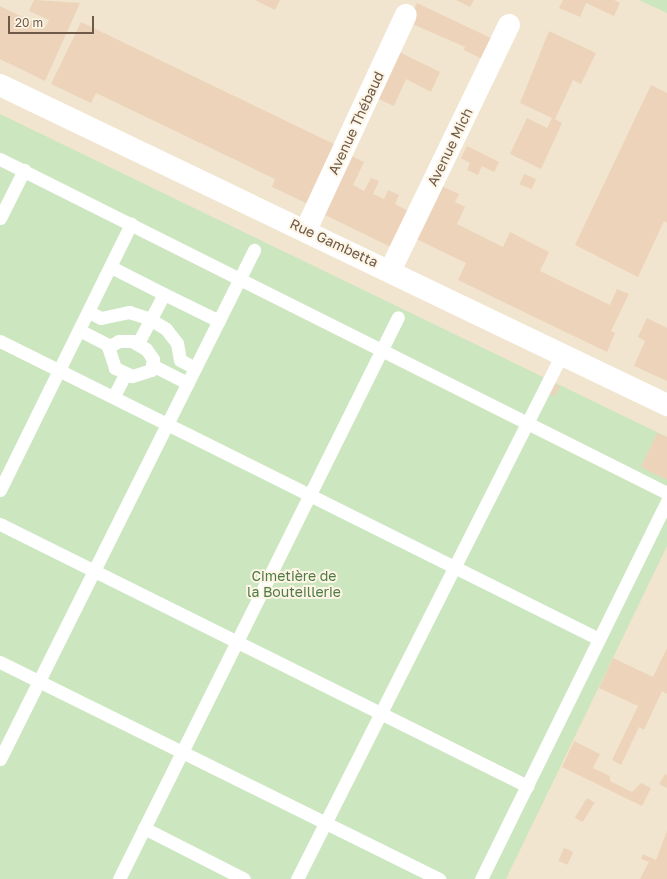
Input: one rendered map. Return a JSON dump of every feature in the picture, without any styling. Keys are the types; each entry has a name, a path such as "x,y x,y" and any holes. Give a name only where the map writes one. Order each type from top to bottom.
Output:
{"street":[{"name":"Avenue Thébaud","path":"306,230 406,15"},
{"name":"Avenue Mich","path":"391,270 509,25"},
{"name":"Rue Gambetta","path":"0,85 391,270 667,405"}],"lane":[{"path":"0,158 667,493"},
{"path":"0,218 24,170"},
{"path":"0,490 89,312 131,224"},
{"path":"0,759 254,250"},
{"path":"111,267 219,321"},
{"path":"138,343 164,294"},
{"path":"89,312 101,318 129,312 151,319 173,336 180,360 195,368"},
{"path":"119,879 238,642 398,317"},
{"path":"79,330 109,345 125,340 138,343 151,356 154,366 188,383"},
{"path":"0,341 311,494 599,639"},
{"path":"109,345 110,361 121,372 144,375 154,366"},
{"path":"297,879 562,354"},
{"path":"114,396 122,380"},
{"path":"481,879 667,501"},
{"path":"0,524 527,786"},
{"path":"0,662 439,879"},
{"path":"144,828 244,879"}],"shaded area":[{"name":"Cimetière de la Bouteillerie","path":"0,0 667,0 667,879 0,879"}],"green space":[{"path":"639,0 667,0 667,13"},
{"name":"Cimetière de la Bouteillerie","path":"0,114 667,437 667,546 506,879 0,879"}],"building":[{"path":"34,0 80,3 45,81 0,59 0,6 45,28 49,20 29,11"},
{"path":"255,0 280,0 275,10"},
{"path":"456,0 474,0 470,7"},
{"path":"563,0 614,0 620,3 614,16 586,3 580,17 559,8"},
{"path":"417,3 495,40 486,61 464,50 465,47 408,22"},
{"path":"81,22 336,145 310,205 272,187 275,179 96,93 91,103 51,84"},
{"path":"549,31 596,53 581,84 573,80 555,119 562,123 541,169 510,154 527,118 547,128 552,118 520,103"},
{"path":"395,50 440,72 431,92 406,79 394,106 374,97"},
{"path":"651,85 667,93 667,223 664,221 638,277 575,245"},
{"path":"467,146 499,162 494,172 482,166 478,175 467,170 470,163 461,158"},
{"path":"347,154 364,162 353,185 364,191 371,178 379,181 373,194 384,199 388,190 399,195 395,204 412,213 395,249 321,213"},
{"path":"524,174 536,179 532,189 520,184"},
{"path":"439,185 459,194 455,202 465,207 457,224 503,247 510,232 549,252 540,271 610,305 617,289 629,294 611,331 615,333 607,352 458,280 466,263 414,238"},
{"path":"647,318 667,328 667,381 634,366 645,341 638,337"},
{"path":"555,384 560,387 555,396 550,394"},
{"path":"657,433 667,437 667,480 641,467"},
{"path":"667,648 667,694 662,691 644,730 639,727 621,765 612,760 638,706 599,688 613,658 653,677"},
{"path":"574,741 600,754 593,768 610,776 610,781 632,792 641,783 651,788 642,806 562,767"},
{"path":"665,774 667,775 667,788 659,784"},
{"path":"587,798 595,803 582,822 575,818"},
{"path":"667,831 667,879 640,879 649,862 641,859 643,854 656,860"},
{"path":"564,848 573,852 567,865 558,861"}]}
